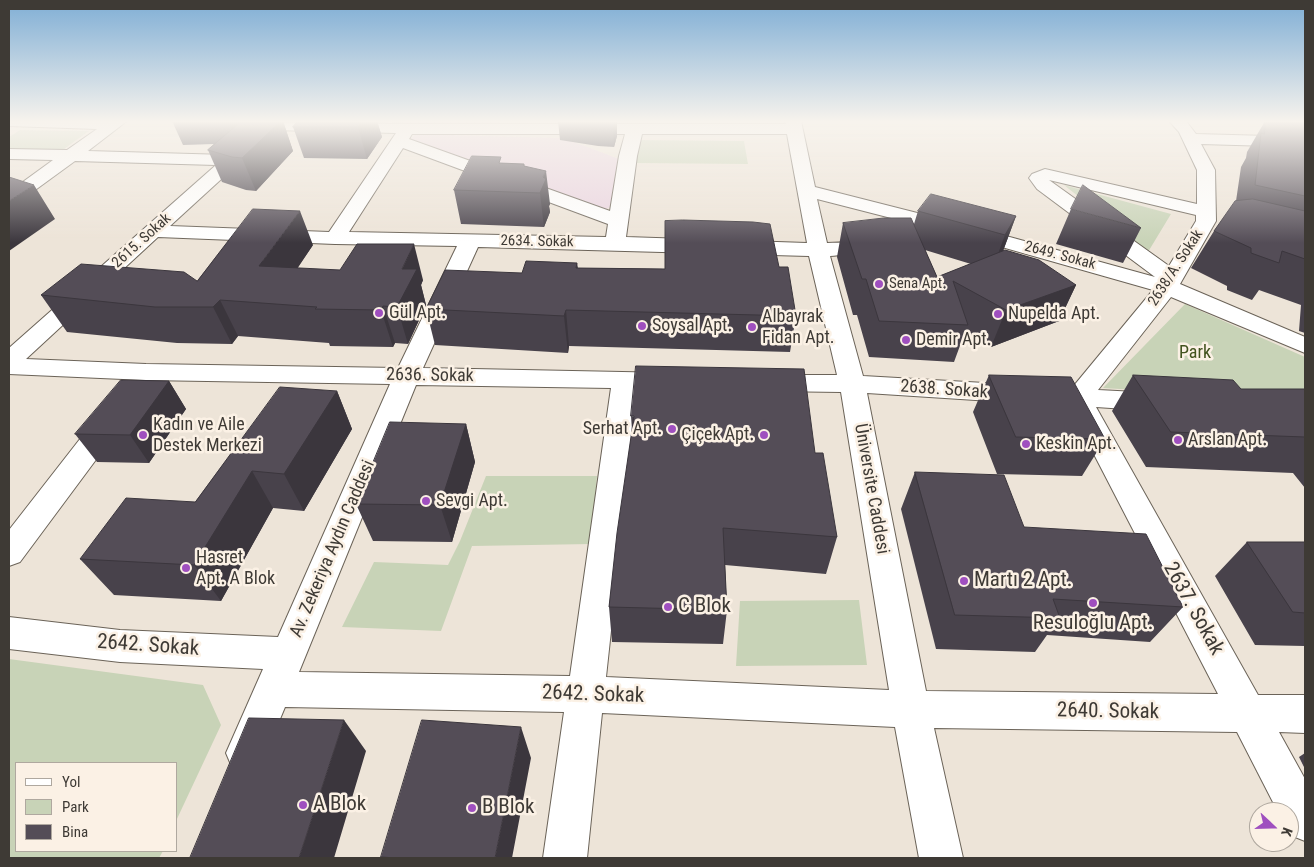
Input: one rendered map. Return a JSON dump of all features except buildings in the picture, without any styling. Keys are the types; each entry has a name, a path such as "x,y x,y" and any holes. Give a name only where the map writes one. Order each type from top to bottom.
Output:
{"street":[{"path":"9,200 62,161"},
{"name":"2615. Sokak","path":"9,361 229,161"},
{"path":"336,238 387,161"},
{"path":"470,161 619,221"},
{"path":"615,244 627,161"},
{"name":"Üniversite Caddesi","path":"800,161 818,250 852,384 910,709 941,858"},
{"name":"2638/A. Sokak","path":"1078,398 1169,283 1212,220 1206,170 1202,161"},
{"path":"1169,283 1043,185 1038,178 1045,174 1212,220"},
{"name":"2649. Sokak","path":"806,190 1169,283 1305,346"},
{"name":"2634. Sokak","path":"154,231 336,238 818,250 854,248 880,242 893,237 912,218"},
{"name":"Av. Zekeriya Aydın Caddesi","path":"235,778 407,375 470,241"},
{"name":"2636. Sokak","path":"9,366 146,372 694,381"},
{"path":"9,553 146,372"},
{"path":"565,858 625,380"},
{"path":"743,382 852,384"},
{"name":"2638. Sokak","path":"852,384 1177,403"},
{"name":"2637. Sokak","path":"1078,398 1250,714 1305,820"},
{"name":"2642. Sokak","path":"9,633 120,646 288,654"},
{"name":"2642. Sokak","path":"274,688 586,694 910,709"},
{"name":"2640. Sokak","path":"910,709 1305,714"}],"shaded area":[{"path":"470,161 622,161 615,205 601,211"}],"green space":[{"path":"634,161 748,161 748,164 634,163"},
{"path":"1064,185 1171,214 1148,252"},
{"name":"Park","path":"1185,304 1305,357 1305,400 1103,388"},
{"path":"486,476 597,476 591,544 472,546 441,631 342,627 374,562 448,565 460,541"},
{"path":"859,600 867,665 736,666 740,601"},
{"path":"9,659 203,685 221,725 178,817 178,762 15,762 15,852 162,852 159,858 9,858"}],"place":[{"name":"Sena Apt.","path":"879,284"},
{"name":"Gül Apt.","path":"379,313"},
{"name":"Nupelda Apt.","path":"998,314"},
{"name":"Soysal Apt.","path":"642,326"},
{"name":"Albayrak Fidan Apt.","path":"752,327"},
{"name":"Demir Apt.","path":"906,340"},
{"name":"Serhat Apt.","path":"672,429"},
{"name":"Kadın ve Aile Destek Merkezi","path":"143,435"},
{"name":"Çiçek Apt.","path":"764,435"},
{"name":"Arslan Apt.","path":"1178,440"},
{"name":"Keskin Apt.","path":"1026,444"},
{"name":"Sevgi Apt.","path":"426,501"},
{"name":"Hasret Apt. A Blok","path":"186,568"},
{"name":"Martı 2 Apt.","path":"964,581"},
{"name":"Resuloğlu Apt.","path":"1093,603"},
{"name":"C Blok","path":"668,607"},
{"name":"A Blok","path":"303,805"},
{"name":"B Blok","path":"472,808"}]}
